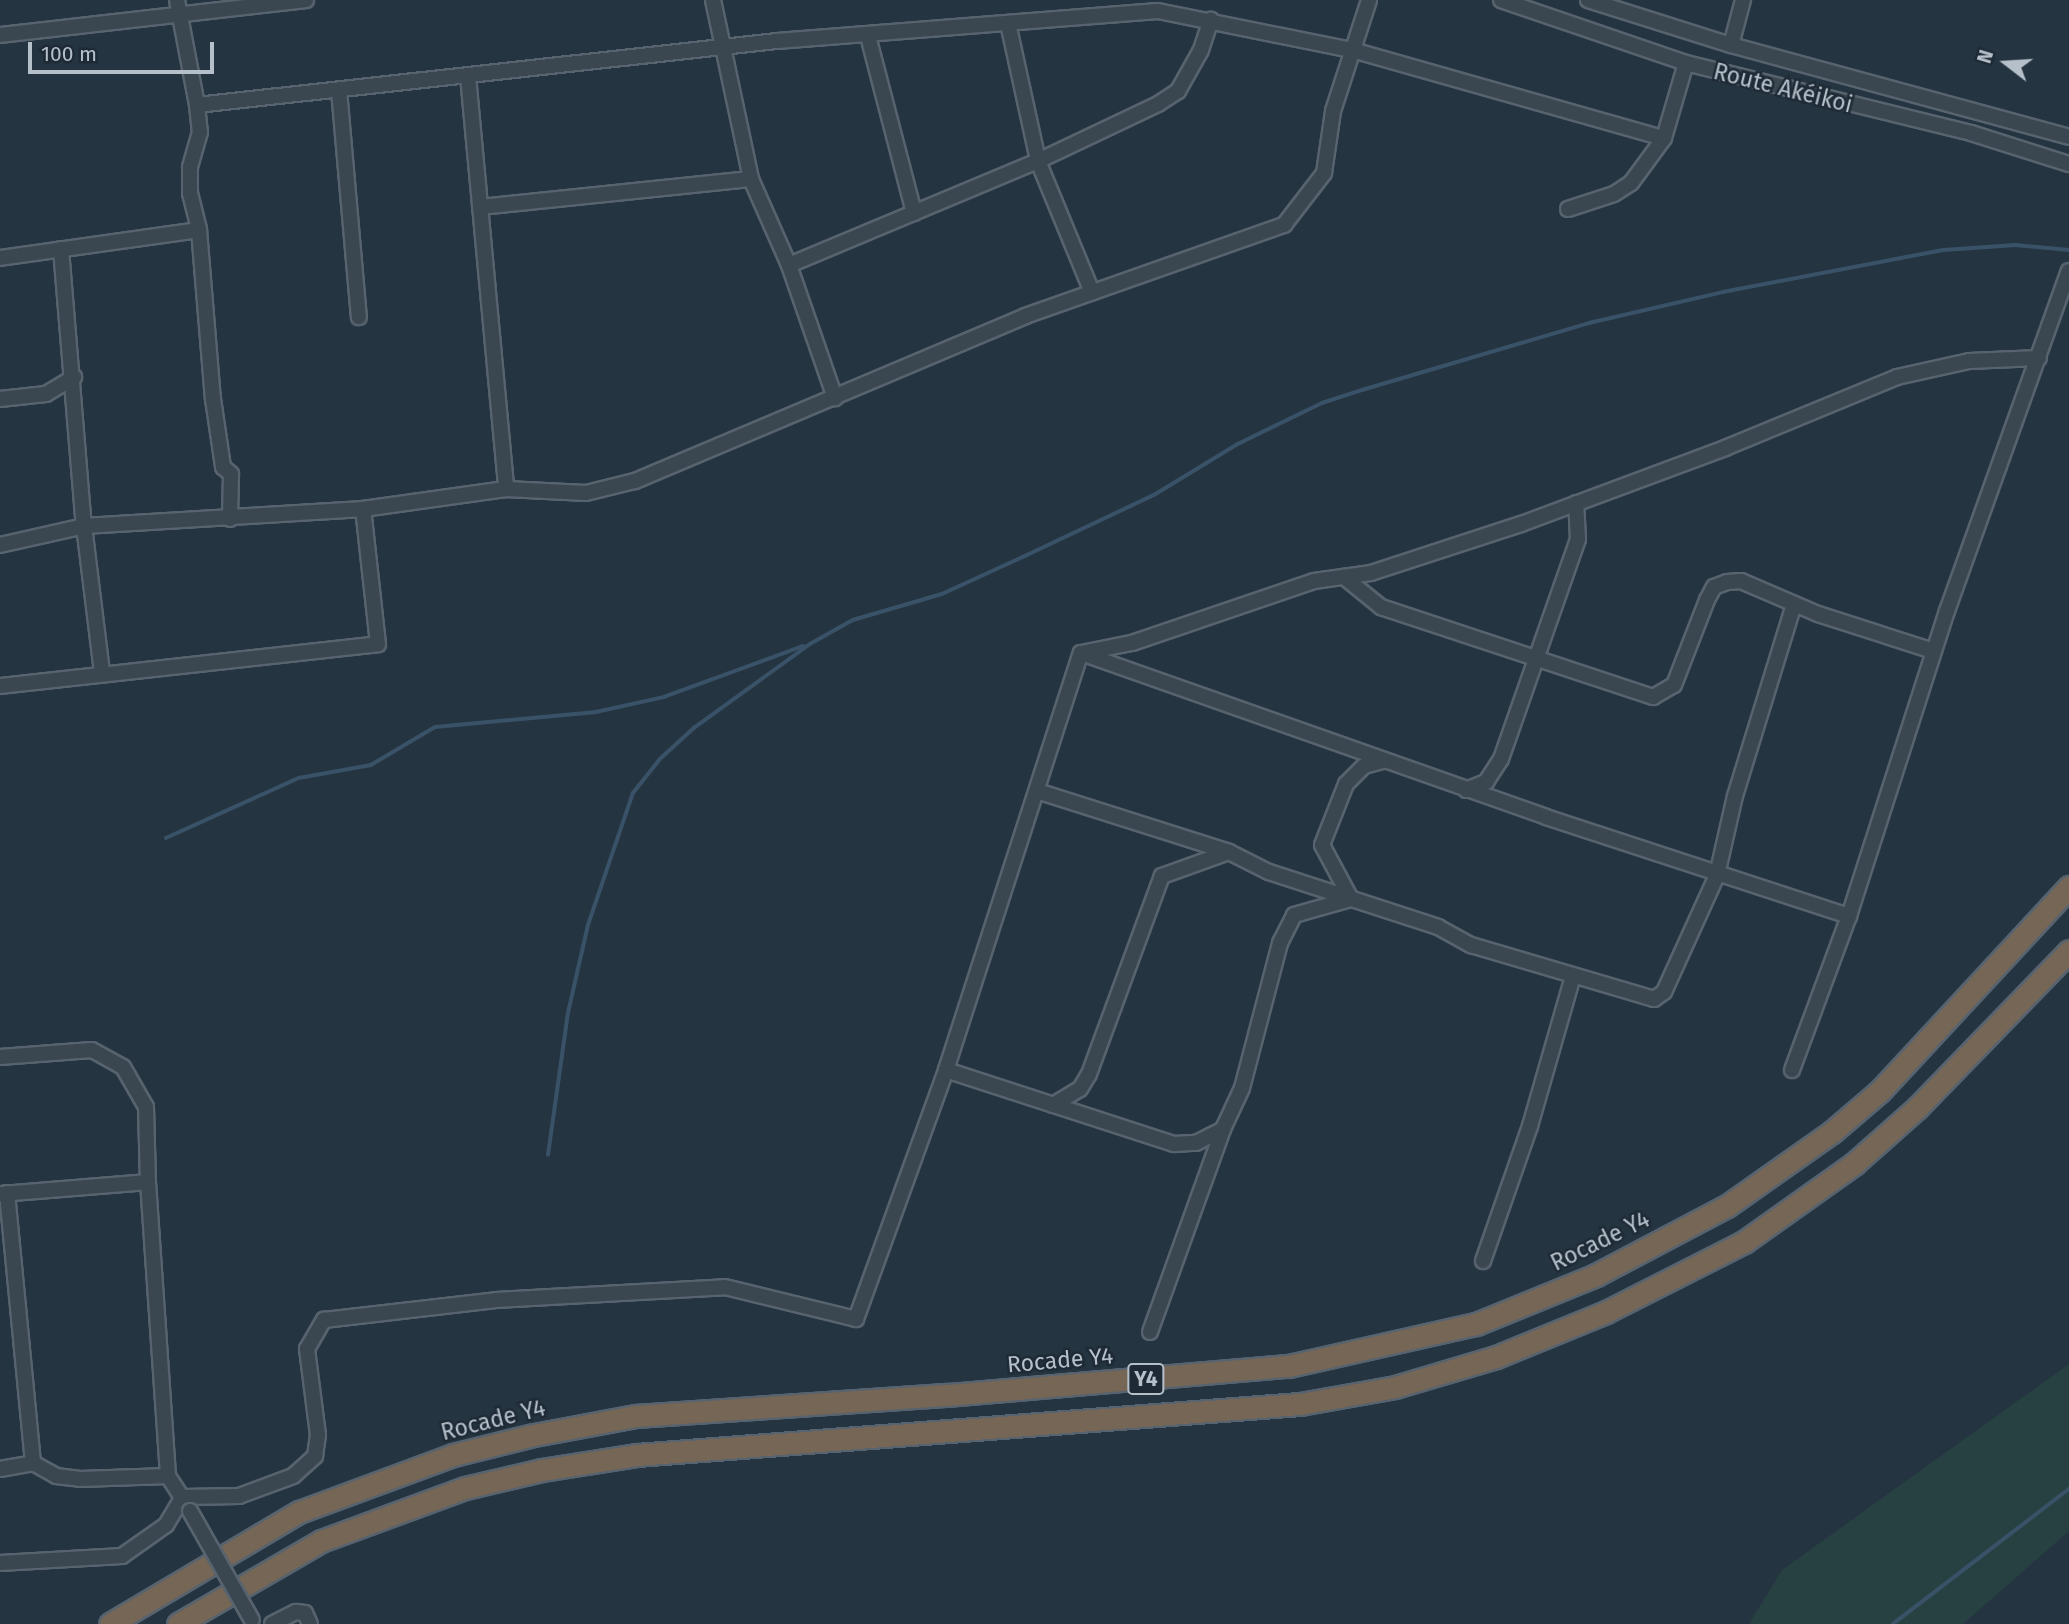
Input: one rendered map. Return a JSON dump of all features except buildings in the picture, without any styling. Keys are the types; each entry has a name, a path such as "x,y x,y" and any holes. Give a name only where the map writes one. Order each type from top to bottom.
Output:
{"highway":[{"name":"Rocade Y4","path":"110,1624 299,1512 453,1455 534,1434 636,1416 948,1395 1289,1366 1476,1324 1597,1275 1715,1212 1832,1132 1880,1091 2069,887"},
{"name":"Y4","path":"177,1624 321,1541 465,1488 542,1470 637,1455 1300,1404 1395,1387 1496,1357 1606,1312 1744,1242 1855,1163 1918,1107 2069,951"}],"street":[{"path":"0,34 178,7 306,0"},
{"path":"713,0 751,179 789,265 835,398"},
{"path":"0,545 84,526 363,509 506,489 586,493 635,481 1092,292 1288,223 1324,173 1333,111 1369,0"},
{"path":"1588,0 1731,45 2069,137"},
{"path":"1731,45 1743,0"},
{"name":"Route Akéikoi","path":"1505,1 1686,63 1971,133 2069,164"},
{"path":"178,7 200,132 190,168 190,193 199,230 213,399 223,467 231,474 230,519"},
{"path":"197,105 724,49 1158,11 1352,50 1664,138"},
{"path":"789,265 1038,161 1178,91 1202,50 1211,20"},
{"path":"1008,23 1038,161 1092,292"},
{"path":"868,36 914,213"},
{"path":"1567,209 1614,194 1631,183 1664,138 1686,63"},
{"path":"468,76 506,489"},
{"path":"339,90 359,317"},
{"path":"480,207 751,179"},
{"path":"0,258 199,230"},
{"path":"61,249 74,377 84,526 102,672"},
{"path":"1793,1070 1849,916 1933,651 2069,271"},
{"path":"1081,653 1132,643 1314,581 1371,573 1576,503 1897,377 1969,361 2039,358"},
{"path":"0,399 46,394 74,377"},
{"path":"1466,790 1486,782 1495,771 1578,539 1576,503"},
{"path":"0,686 102,672 377,644 363,509"},
{"path":"1344,577 1381,607 1653,697 1674,685 1714,587 1741,581 1794,604 1933,651"},
{"path":"1037,791 1229,852 1269,872 1438,927 1471,944 1654,999 1664,992 1717,875 1738,785 1794,604"},
{"path":"1081,653 1466,790 1717,875 1849,916"},
{"path":"183,1497 239,1496 293,1476 315,1456 318,1436 307,1349 324,1320 496,1300 725,1287 856,1319 946,1070 1081,653"},
{"path":"1351,899 1322,845 1346,784 1364,766 1383,761"},
{"path":"1053,1105 1080,1088 1089,1074 1162,876 1229,852"},
{"path":"1150,1332 1223,1129 1242,1088 1268,999 1275,956 1294,915 1351,899"},
{"path":"1483,1261 1530,1126 1573,976"},
{"path":"0,1057 92,1050 123,1067 146,1107 148,1182 168,1476 183,1497 254,1622"},
{"path":"946,1070 1174,1144 1196,1143 1223,1129"},
{"path":"33,1464 3,1193 148,1182"},
{"path":"0,1469 33,1464 56,1476 80,1479 168,1476"},
{"path":"0,1563 122,1556 166,1525 183,1497"},
{"path":"272,1624 296,1612 304,1613 310,1624"}],"green space":[{"path":"2069,1364 2069,1531 1963,1624 1749,1624 1782,1570"}],"waterway":[{"path":"548,1155 568,1013 588,925 633,793 660,759 694,728 810,644 853,620 942,594 1027,555 1154,495 1238,444 1322,403 1362,390 1589,323 1723,292 1944,250 2015,245 2069,250"},
{"path":"166,838 299,778 371,765 435,727 596,712 664,697 803,646"},
{"path":"1893,1624 2069,1489"}]}
